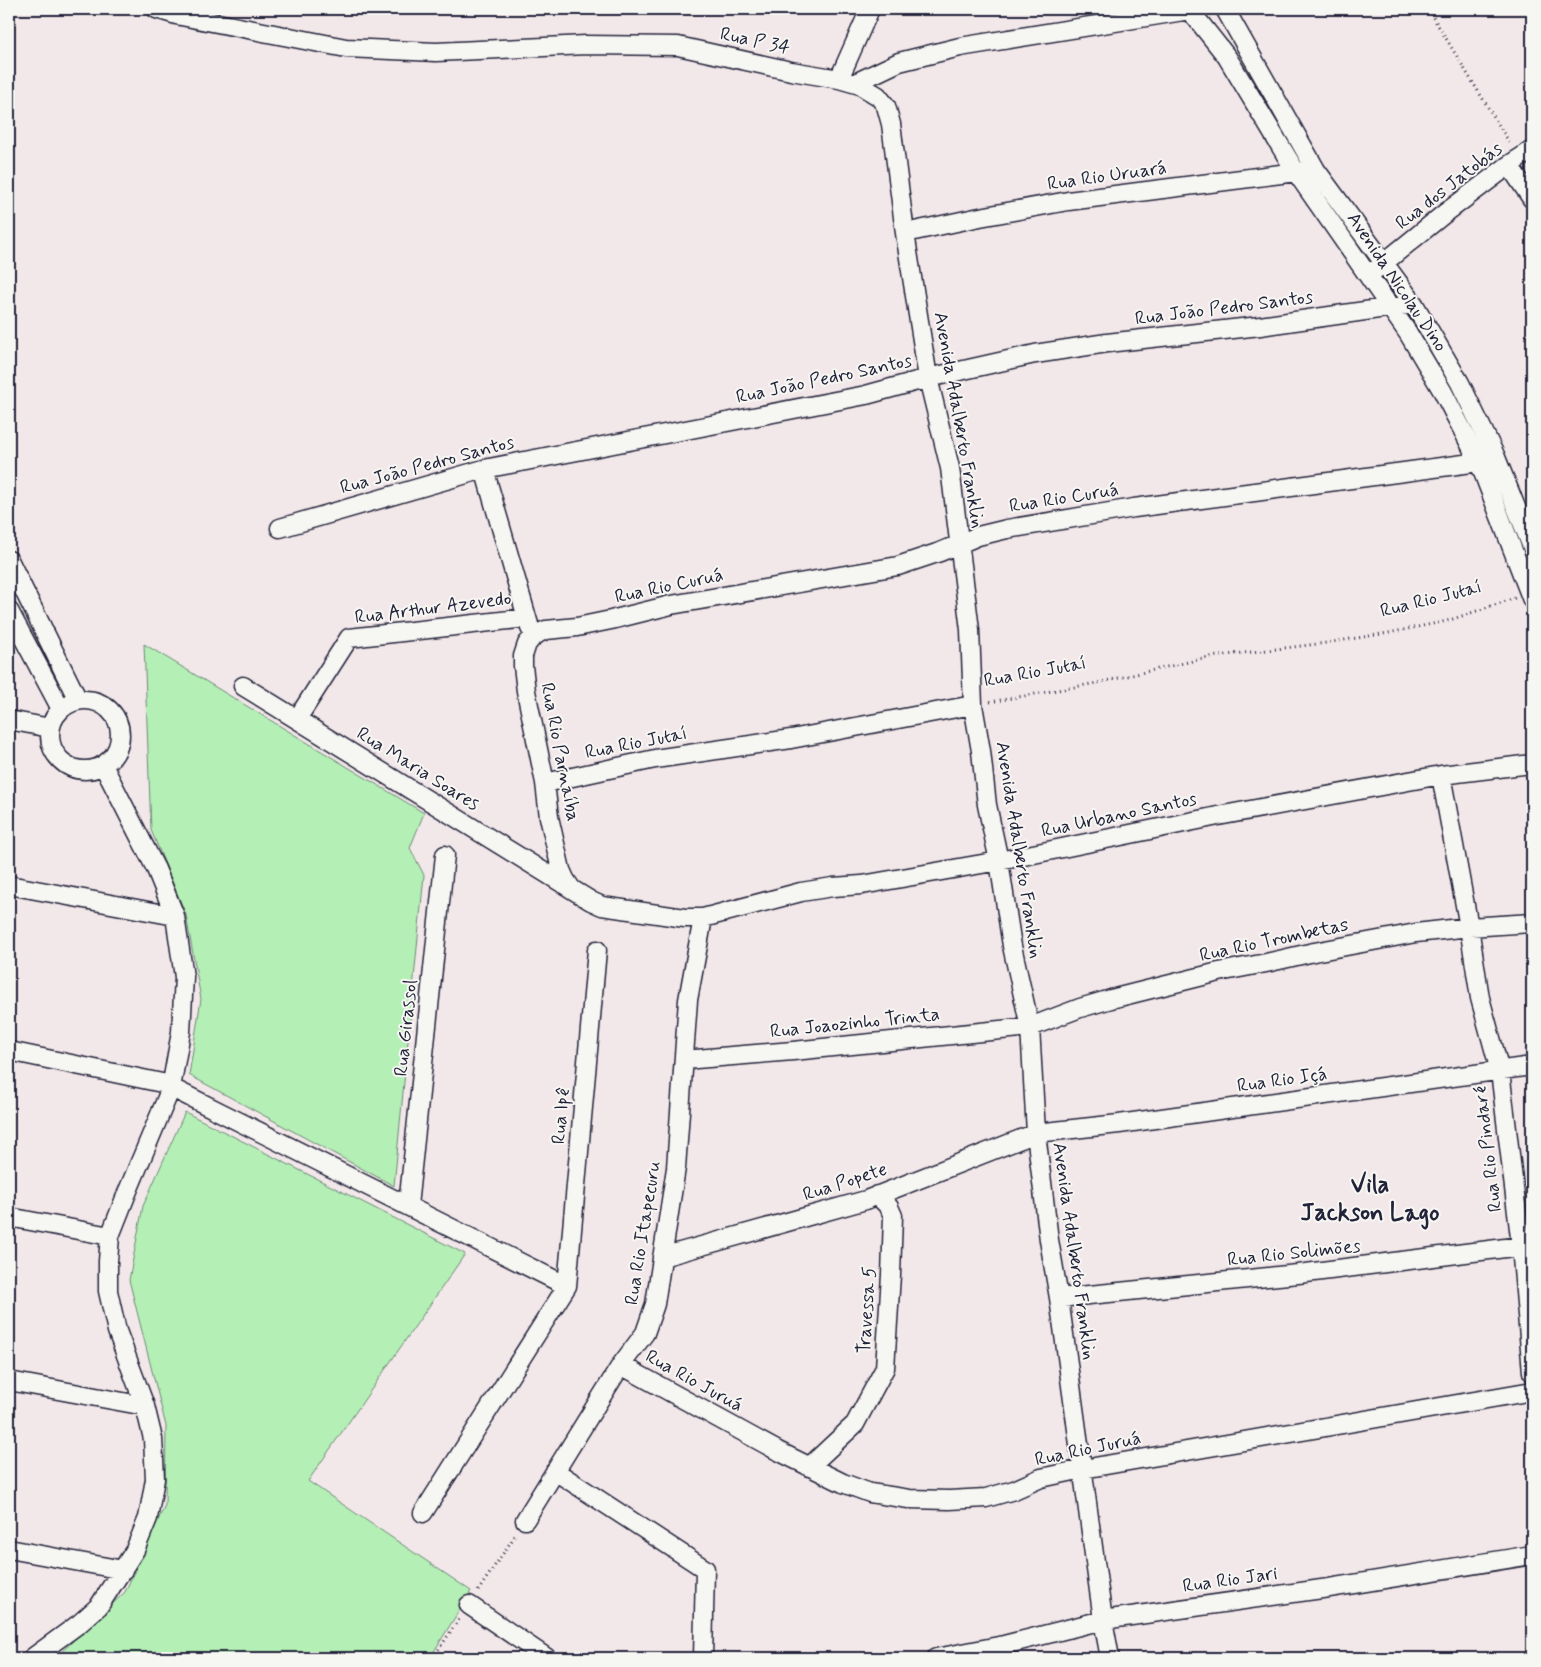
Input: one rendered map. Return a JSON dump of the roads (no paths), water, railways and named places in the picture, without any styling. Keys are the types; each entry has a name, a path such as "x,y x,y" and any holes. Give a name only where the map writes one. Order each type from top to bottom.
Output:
{"street":[{"name":"Rua P 34","path":"156,9 346,48 436,52 586,44 678,46 847,81"},
{"path":"847,81 870,9"},
{"name":"Avenida Nicolau Dino","path":"1225,9 1316,170 1414,304 1460,383 1495,455 1532,547"},
{"path":"847,81 899,62 960,47 1190,10"},
{"name":"Avenida Nicolau Dino","path":"1190,10 1227,57 1296,172 1408,333 1443,392 1479,462 1531,596"},
{"name":"Avenida Adalberto Franklin","path":"847,81 878,96 886,106 928,378 950,468 970,630 973,705 987,805 999,861 1012,946 1030,1027 1036,1134 1103,1620 1110,1658"},
{"path":"1520,158 1532,199"},
{"name":"Rua dos Jatobás","path":"1368,275 1385,264 1444,214 1520,158"},
{"name":"Rua Rio Uruará","path":"905,233 980,217 1068,202 1316,170"},
{"name":"Rua João Pedro Santos","path":"280,528 484,469 866,395 928,378 1035,354 1107,343 1260,326 1414,304"},
{"name":"Rua Rio Curuá","path":"539,634 671,605 898,566 940,552 978,536 1007,529 1117,511 1479,462"},
{"path":"484,469 527,618 539,634"},
{"path":"9,560 78,700"},
{"path":"9,611 62,709"},
{"name":"Rua Arthur Azevedo","path":"297,719 350,638 527,618"},
{"name":"Rua Rio Parnaíba","path":"539,634 527,644 523,656 526,691 545,783 549,817 561,870 571,889"},
{"name":"Rua Maria Soares","path":"243,686 571,889"},
{"path":"78,700 96,701 104,705 116,718 120,735 119,744 115,752 103,765 92,769 80,769 68,765 59,758 53,748 50,736 50,728 55,716 62,709 78,700"},
{"name":"Rua Rio Jutaí","path":"545,783 655,759 791,740 973,705"},
{"path":"9,720 50,728"},
{"name":"Rua Urbano Santos","path":"571,889 602,906 685,918 702,918 801,892 862,885 999,861 1218,816 1442,775 1532,764"},
{"path":"32,1658 80,1623 99,1606 135,1550 148,1518 155,1479 153,1439 145,1406 117,1331 108,1291 110,1236 171,1088 181,1032 184,977 175,916 156,869 103,765"},
{"name":"Rua Rio Pindaré","path":"1442,775 1480,998 1500,1071 1527,1244 1532,1372"},
{"name":"Rua Girassol","path":"408,1206 446,855"},
{"path":"9,885 175,916"},
{"name":"Rua Rio Itapecuru","path":"525,1520 621,1365 645,1333 655,1304 676,1168 688,1000 702,918"},
{"name":"Rua Rio Trombetas","path":"1030,1027 1080,1008 1219,972 1314,952 1416,934 1469,927 1532,923"},
{"name":"Rua Ipê","path":"567,1286 597,950"},
{"name":"Rua Joaozinho Trinta","path":"684,1060 1030,1027"},
{"path":"9,1051 162,1082 567,1286 423,1513"},
{"name":"Rua Rio Içá","path":"1036,1134 1532,1066"},
{"name":"Rua Popete","path":"662,1257 866,1200 1036,1134"},
{"name":"Travessa 5","path":"809,1467 855,1424 885,1368 893,1216 890,1207 877,1195"},
{"path":"9,1217 110,1236"},
{"name":"Rua Rio Solimões","path":"1059,1298 1298,1274 1527,1244"},
{"name":"Rua Rio Juruá","path":"621,1365 778,1452 809,1467 870,1493 909,1499 949,1500 986,1498 1014,1490 1041,1478 1083,1469 1532,1391"},
{"path":"9,1381 145,1406"},
{"path":"555,1471 705,1569 703,1658"},
{"path":"9,1549 123,1570"},
{"name":"Rua Rio Jari","path":"936,1658 1004,1645 1103,1620 1329,1588 1532,1555"},
{"path":"469,1606 547,1658"}],"district":[{"name":"Vila Jackson Lago","path":"1370,1199"}]}
